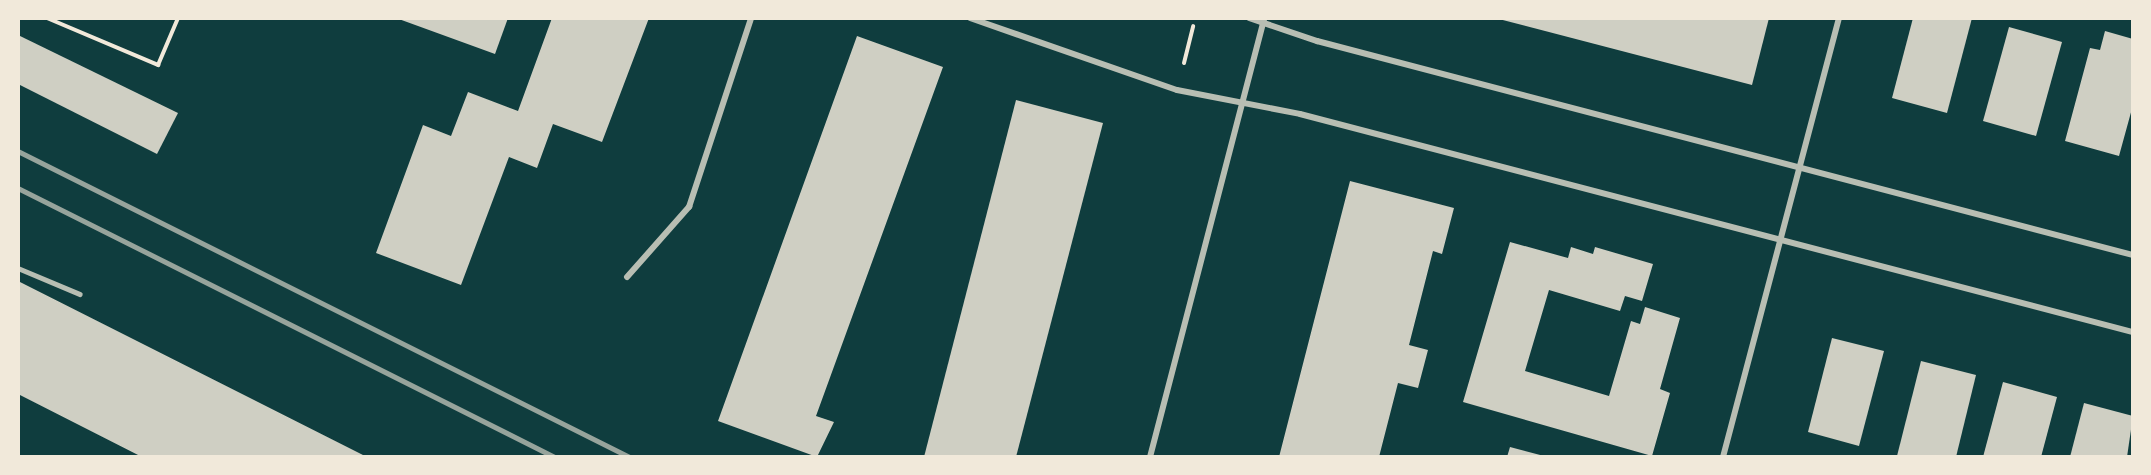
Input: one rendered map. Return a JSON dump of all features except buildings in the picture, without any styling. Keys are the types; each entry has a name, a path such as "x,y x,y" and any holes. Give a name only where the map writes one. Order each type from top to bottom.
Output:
{"street":[{"path":"627,277 689,207 751,18"},
{"path":"970,18 1177,90 1242,105 1300,114 2133,333"},
{"path":"1248,18 1800,168 2133,255"},
{"path":"1724,457 1839,18"},
{"path":"1150,457 1263,21"}],"lane":[{"path":"18,268 80,294"}],"path":[{"path":"47,18 158,65 178,18"},
{"path":"1182,69 1193,26"}],"railway":[{"path":"18,151 630,457"},
{"path":"18,188 555,457"}]}
